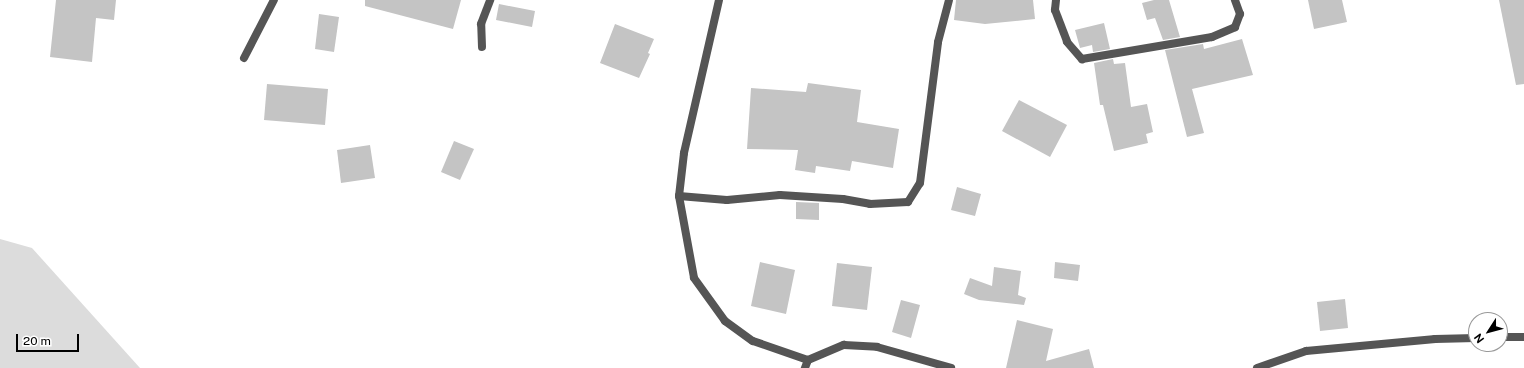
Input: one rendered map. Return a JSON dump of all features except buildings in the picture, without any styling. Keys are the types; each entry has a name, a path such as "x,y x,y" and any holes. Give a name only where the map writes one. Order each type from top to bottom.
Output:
{"street":[{"path":"244,58 274,0"},
{"path":"482,47 482,24 490,0"},
{"path":"719,0 684,153 679,196 694,278 725,321 753,341 806,364 844,345 877,347 951,368"},
{"path":"679,196 727,200 780,195 843,198 870,204 908,202 920,183 938,42 949,0"},
{"path":"1056,0 1055,10 1067,42 1082,59 1212,37 1234,27 1240,14 1234,0"},
{"path":"1508,337 1524,337"},
{"path":"1257,368 1306,351 1435,339 1468,338"}],"shaded area":[{"path":"0,239 32,248 140,368 0,368"}]}
